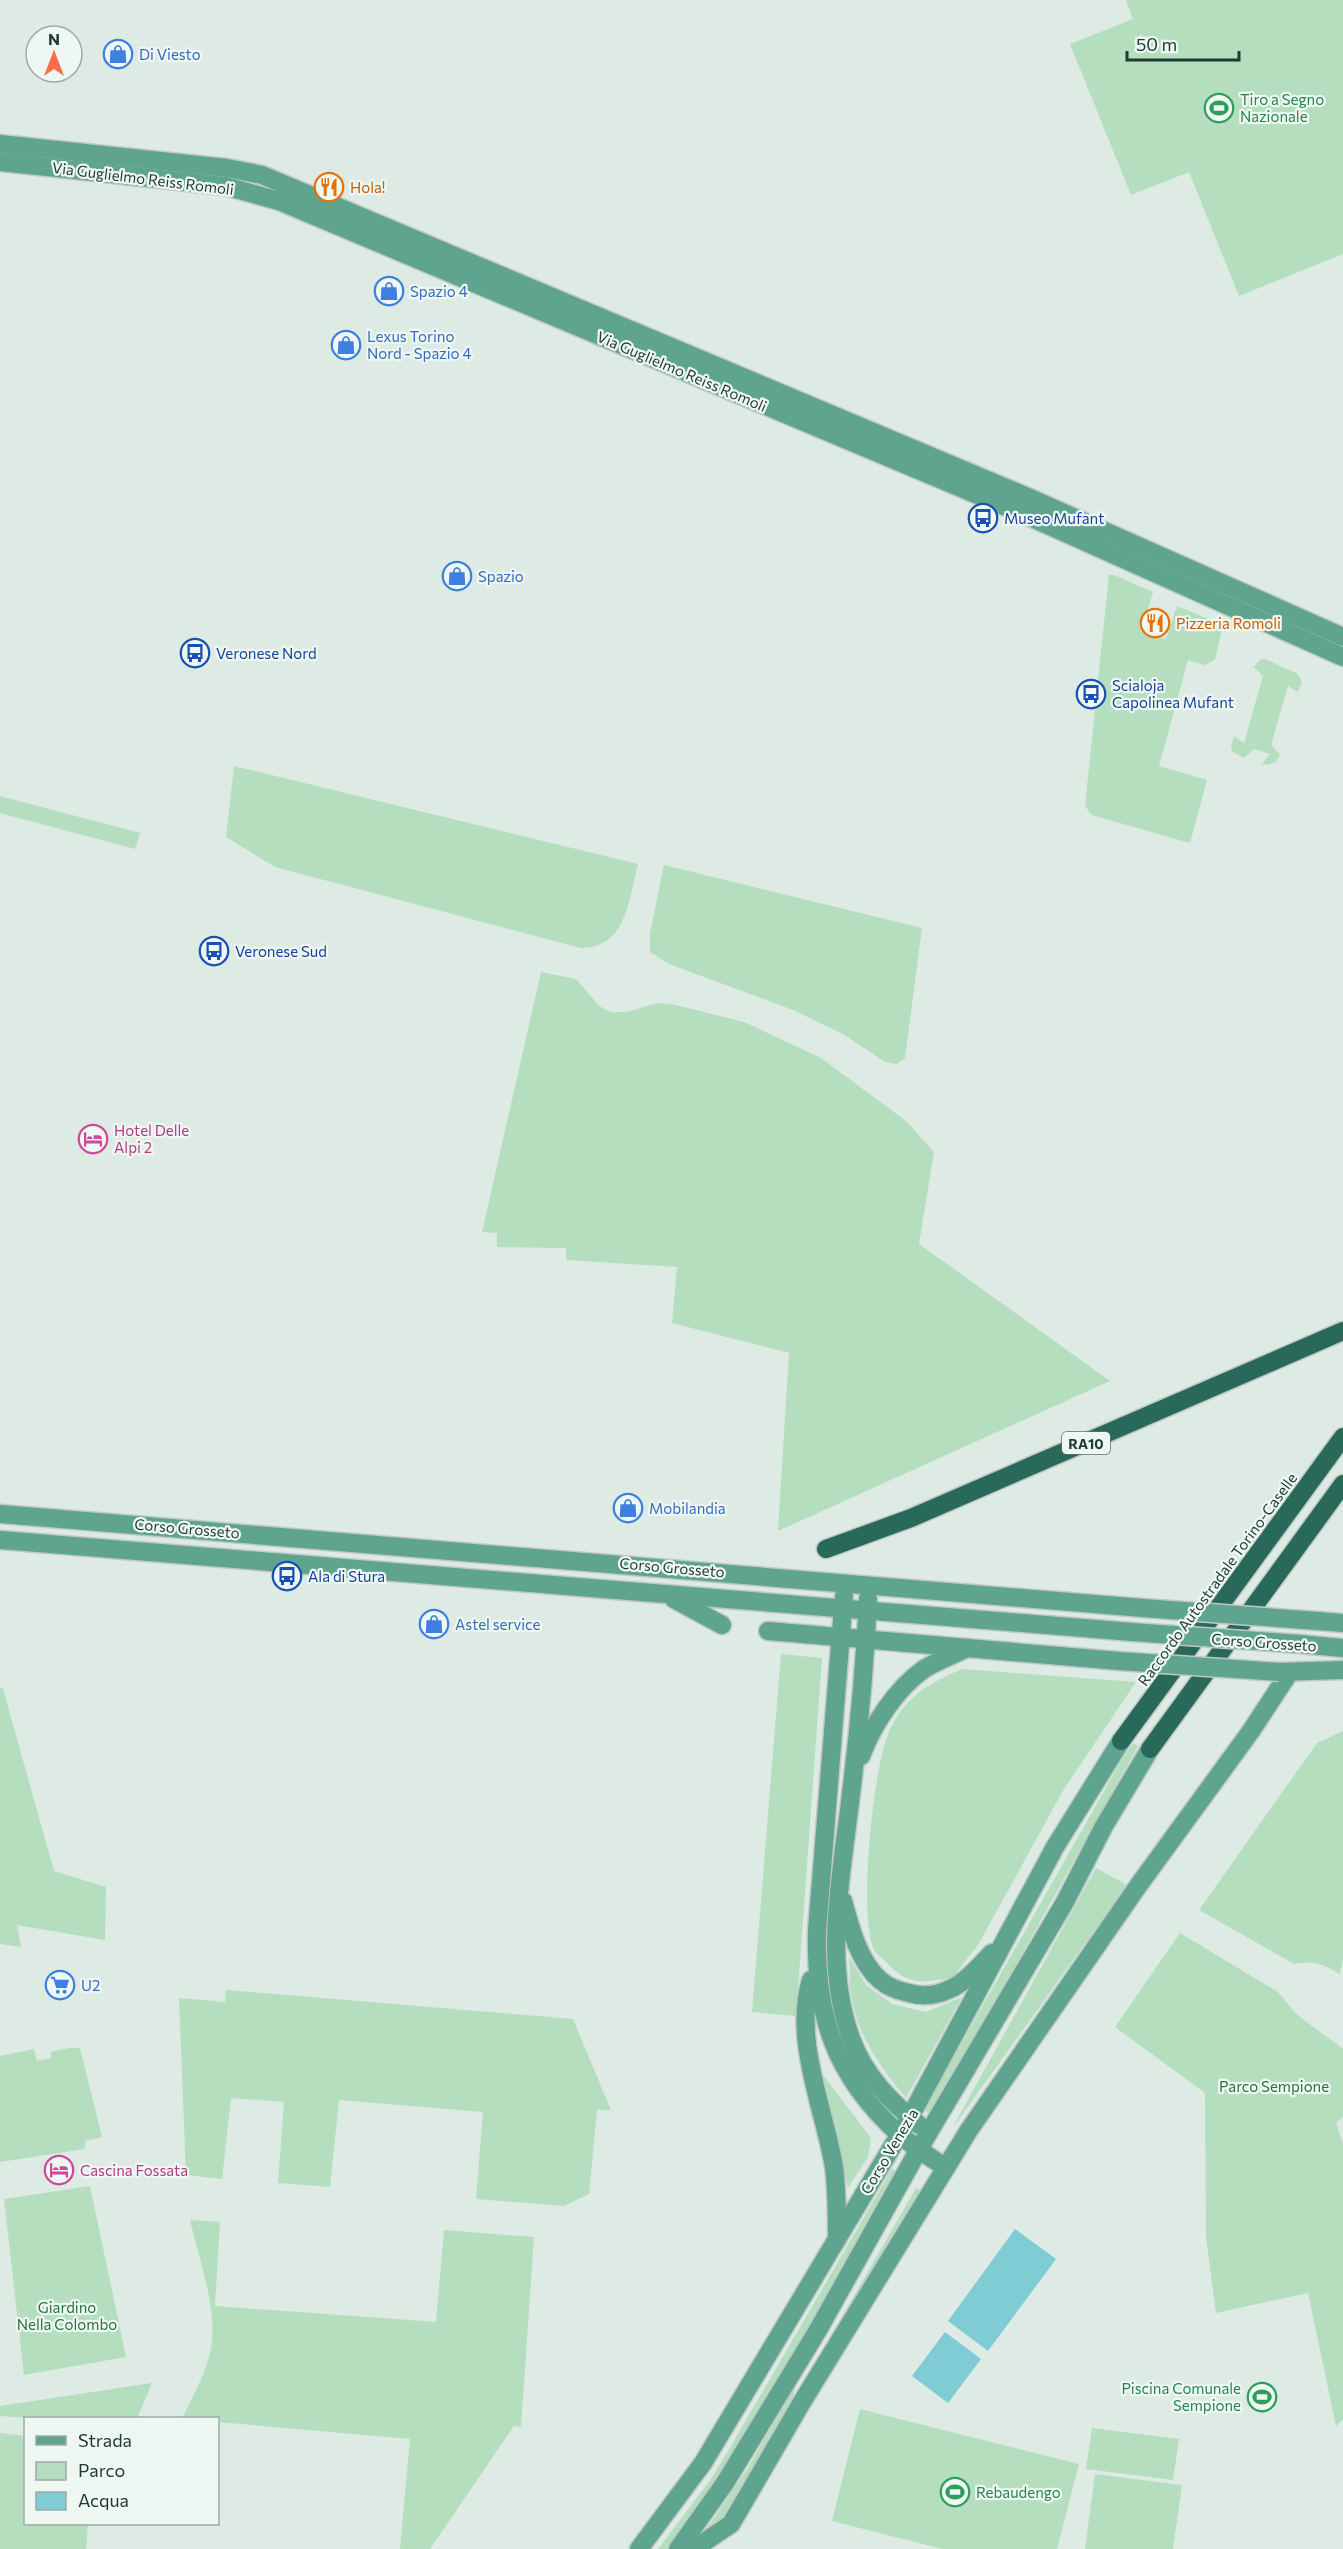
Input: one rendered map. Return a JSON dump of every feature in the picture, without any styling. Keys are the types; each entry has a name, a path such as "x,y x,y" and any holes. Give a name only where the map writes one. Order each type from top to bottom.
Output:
{"highway":[{"name":"RA10","path":"826,1549 910,1518 1343,1331"},
{"name":"Raccordo Autostradale Torino-Caselle","path":"1121,1741 1343,1437"},
{"path":"1150,1749 1343,1484"}],"main road":[{"name":"Via Guglielmo Reiss Romoli","path":"0,144 228,168 262,175 1019,493 1343,637"},
{"name":"Via Guglielmo Reiss Romoli","path":"0,162 225,186 279,201 1023,514 1343,657"},
{"name":"Corso Grosseto","path":"0,1514 639,1564 1343,1623"},
{"name":"Corso Grosseto","path":"0,1539 667,1595 1343,1648"},
{"path":"845,1583 816,1964 820,2000 830,2036 840,2059 868,2103 899,2135 946,2168"},
{"path":"869,1585 866,1641 840,1890 836,1965 839,1998 851,2041 881,2090 929,2133"},
{"path":"667,1595 722,1625"},
{"path":"768,1631 866,1641 1284,1673 1343,1670"},
{"path":"853,1777 872,1732 904,1687 925,1669 968,1648"},
{"path":"694,2549 731,2524 802,2402 993,2094 1251,1731 1284,1673"},
{"name":"Corso Venezia","path":"639,2549 703,2463 910,2117 1055,1847 1121,1741"},
{"name":"Corso Venezia","path":"678,2549 725,2483 818,2330 919,2149 1065,1902 1104,1826 1150,1749"},
{"path":"840,1890 856,1941 870,1968 880,1981 916,1995 934,1995 952,1989 1008,1936"},
{"path":"816,1964 809,1988 806,2030 833,2166 837,2202 836,2238"},
{"path":"802,2402 805,2376 818,2330"}],"green space":[{"name":"Tiro a Segno Nazionale","path":"1126,0 1343,0 1343,254 1239,296 1189,172 1131,195 1070,44 1133,19"},
{"path":"1109,575 1114,575 1153,592 1141,632 1166,639 1177,606 1223,625 1215,660 1204,665 1188,660 1159,766 1207,780 1190,843 1092,815 1085,806"},
{"path":"1261,659 1298,674 1302,683 1298,692 1288,686 1271,745 1280,754 1276,762 1267,765 1262,764 1270,754 1254,749 1244,758 1233,752 1231,747 1234,736 1244,743 1263,676 1254,667"},
{"path":"234,766 638,864 628,906 617,930 608,940 596,946 581,948 275,867 226,837"},
{"path":"0,796 140,833 135,849 0,813"},
{"path":"664,865 922,928 905,1058 897,1064 885,1062 843,1034 793,1010 669,964 650,952 650,933"},
{"path":"541,972 576,979 599,1006 611,1012 627,1012 657,1003 672,1004 744,1022 821,1058 906,1121 934,1152 919,1244 1110,1381 778,1531 789,1353 672,1323 677,1267 566,1260 566,1248 497,1247 497,1233 482,1232"},
{"path":"781,1654 822,1658 796,2016 752,2012"},
{"path":"962,1669 1136,1682 1064,1789 978,1945 952,1978 917,1981 895,1971 874,1950 869,1932 867,1877 877,1781 888,1733 902,1709 924,1689"},
{"path":"0,1688 3,1689 54,1871 106,1887 105,1940 17,1925 21,1947 0,1944"},
{"path":"1343,1731 1343,1958 1340,1974 1318,1964 1307,1962 1294,1964 1199,1910 1317,1743"},
{"path":"1133,1743 1138,1746 935,2110 931,2113 926,2112 926,2106"},
{"path":"1096,1868 1127,1885 954,2126 954,2125"},
{"name":"Parco Sempione","path":"1180,1933 1278,1992 1296,2014 1343,2049 1343,2117 1336,2123 1343,2144 1343,2419 1336,2426 1308,2293 1216,2313 1206,2237 1205,2093 1115,2027"},
{"path":"849,1957 866,1985 892,2004 926,2012 962,1997 906,2098 872,2052 859,2026 851,1994"},
{"path":"226,1990 573,2019 611,2110 597,2110 589,2194 564,2206 476,2199 483,2112 339,2100 330,2187 278,2183 284,2102 231,2098 222,2179 186,2175 179,1998 225,2002"},
{"path":"80,2048 102,2137 85,2141 85,2149 0,2162 0,2056 34,2049 37,2061 51,2058 51,2052"},
{"path":"823,2075 871,2138 868,2157 848,2188"},
{"path":"892,2169 897,2173 760,2412 731,2459 668,2549 658,2549 711,2479"},
{"name":"Giardino Nella Colombo","path":"90,2186 126,2357 24,2375 4,2199"},
{"path":"916,2188 923,2191 816,2362"},
{"path":"190,2220 220,2222 215,2306 436,2322 444,2230 534,2237 521,2427 514,2426 430,2549 400,2549 410,2439 219,2422 219,2417 183,2417 204,2373 212,2341 211,2307"},
{"path":"152,2383 137,2417 0,2416 0,2406"},
{"path":"795,2386 792,2407 724,2519 705,2531 746,2471"},
{"name":"Rebaudengo","path":"860,2409 1079,2464 1057,2549 943,2549 832,2521"},
{"path":"1092,2428 1179,2439 1173,2480 1086,2469"},
{"path":"0,2433 24,2436 24,2525 88,2525 86,2549 0,2549"},
{"path":"1095,2474 1182,2485 1173,2549 1085,2549"}],"water":[{"path":"1015,2229 1056,2259 988,2351 948,2321"},
{"path":"945,2332 981,2359 948,2403 912,2376"}],"place":[{"name":"Di Viesto","path":"118,54"},
{"name":"Tiro a Segno Nazionale","path":"1219,108"},
{"name":"Hola!","path":"329,187"},
{"name":"Spazio 4","path":"389,291"},
{"name":"Lexus Torino Nord - Spazio 4","path":"346,345"},
{"name":"Museo Mufant","path":"983,518"},
{"name":"Spazio","path":"457,576"},
{"name":"Pizzeria Romoli","path":"1155,623"},
{"name":"Veronese Nord","path":"195,653"},
{"name":"Scialoja Capolinea Mufant","path":"1091,694"},
{"name":"Veronese Sud","path":"214,951"},
{"name":"Hotel Delle Alpi 2","path":"93,1139"},
{"name":"Mobilandia","path":"628,1508"},
{"name":"Ala di Stura","path":"287,1576"},
{"name":"Astel service","path":"434,1624"},
{"name":"U2","path":"60,1985"},
{"name":"Cascina Fossata","path":"59,2170"},
{"name":"Piscina Comunale Sempione","path":"1262,2397"},
{"name":"Rebaudengo","path":"955,2492"}]}
